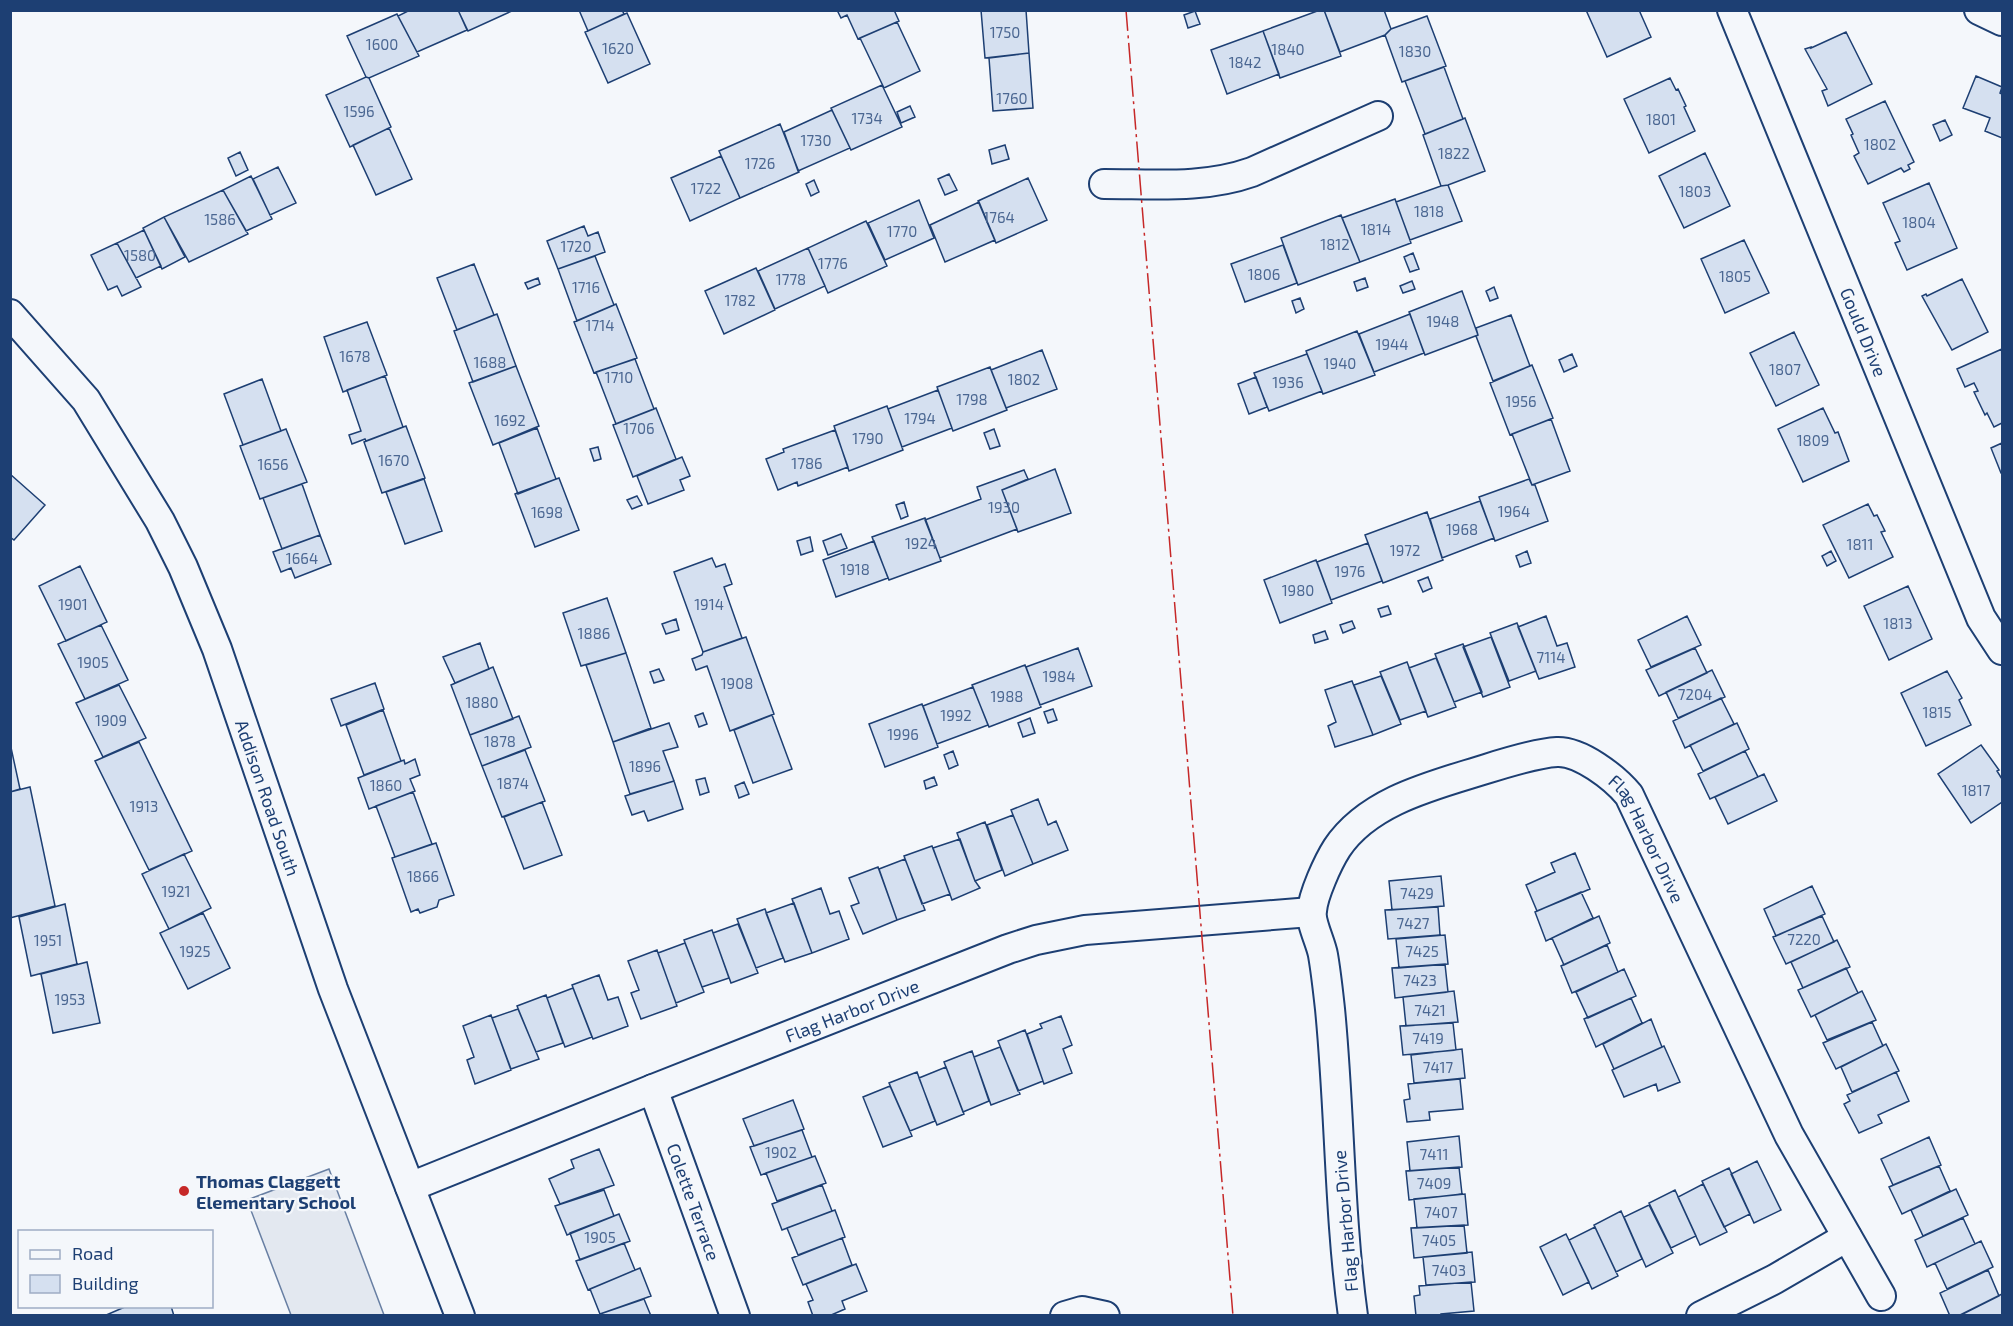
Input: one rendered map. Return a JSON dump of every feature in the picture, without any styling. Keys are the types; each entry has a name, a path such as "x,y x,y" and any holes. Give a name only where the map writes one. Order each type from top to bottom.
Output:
{"street":[{"name":"Gould Drive","path":"1732,10 1981,618 2002,650"},
{"path":"1979,10 2002,21"},
{"path":"1104,184 1204,184 1232,179 1378,116"},
{"name":"Addison Road South","path":"10,314 86,400 160,521 183,567 217,649 333,989 460,1316"},
{"name":"Flag Harbor Drive","path":"1353,1316 1345,1251 1330,1010 1323,954 1311,912 1321,882 1337,848 1351,831 1400,799 1418,790 1495,766 1558,752 1569,754 1603,770 1616,780 1629,795 1789,1135 1881,1296"},
{"name":"Flag Harbor Drive","path":"410,1187 652,1089 1036,940 1085,930 1311,912"},
{"name":"Colette Terrace","path":"652,1089 735,1316"},
{"path":"1701,1316 1775,1279 1847,1237"},
{"path":"1065,1316 1082,1311 1105,1316"}],"shaded area":[{"path":"329,1169 384,1315 291,1315 247,1200"}],"building":[{"path":"410,10 458,10 467,30 417,52 398,16"},
{"path":"458,10 514,10 468,31"},
{"path":"579,10 622,10 624,14 588,31"},
{"path":"837,10 894,10 899,21 858,39 847,15 841,18"},
{"path":"981,10 1026,10 1029,53 985,58"},
{"path":"1324,10 1341,56 1280,78 1263,31"},
{"path":"1324,10 1384,10 1391,29 1385,35 1340,52"},
{"path":"1586,10 1639,10 1651,37 1607,57"},
{"path":"1195,11 1200,24 1188,28 1184,15"},
{"path":"627,13 650,64 608,83 585,32"},
{"path":"397,14 419,56 369,78 366,77 347,36"},
{"path":"1427,16 1446,66 1402,82 1385,35 1391,29"},
{"path":"897,22 920,71 884,88 860,38"},
{"path":"1263,31 1279,74 1227,94 1211,50"},
{"path":"1846,32 1872,84 1828,106 1822,91 1827,89 1805,49"},
{"path":"1029,53 1033,108 993,111 989,58"},
{"path":"1444,67 1463,119 1425,134 1405,81"},
{"path":"1976,76 2002,87 2000,93 2002,94 2002,138 1985,131 1990,118 1963,108"},
{"path":"366,77 369,78 391,127 350,147 326,95"},
{"path":"1670,78 1676,90 1678,89 1695,131 1649,153 1624,99"},
{"path":"882,85 902,127 851,150 831,108"},
{"path":"1885,101 1914,162 1908,165 1910,169 1904,172 1901,168 1868,184 1854,156 1859,153 1846,119"},
{"path":"910,106 915,117 901,123 897,112"},
{"path":"832,110 850,148 798,171 784,132"},
{"path":"1465,118 1485,171 1441,186 1423,135"},
{"path":"1945,120 1952,135 1940,141 1933,125"},
{"path":"780,124 799,172 740,198 719,151"},
{"path":"389,128 412,179 376,195 353,145"},
{"path":"1005,145 1009,159 992,164 989,150"},
{"path":"240,152 248,170 236,176 228,158"},
{"path":"1705,153 1730,206 1684,228 1659,176"},
{"path":"721,156 740,198 690,221 671,178"},
{"path":"278,167 296,203 270,215 253,179"},
{"path":"949,174 957,190 945,195 938,179"},
{"path":"251,176 272,219 246,231 223,190"},
{"path":"1028,178 1047,220 996,243 978,201"},
{"path":"814,180 819,192 811,196 806,184"},
{"path":"1929,183 1957,248 1907,270 1895,243 1900,241 1883,203"},
{"path":"1448,185 1462,221 1410,240 1396,202"},
{"path":"223,190 248,234 189,262 164,217"},
{"path":"1395,199 1411,243 1360,262 1342,218"},
{"path":"919,200 934,238 885,260 868,223"},
{"path":"979,202 995,240 945,262 930,225"},
{"path":"1341,215 1360,262 1298,285 1281,238"},
{"path":"164,217 185,257 162,269 143,228"},
{"path":"866,221 887,266 828,293 808,248"},
{"path":"584,226 588,236 598,232 605,252 558,269 547,241"},
{"path":"144,230 161,266 136,278 117,243"},
{"path":"1744,240 1769,293 1725,313 1701,259"},
{"path":"117,243 141,287 122,296 117,286 108,290 91,255"},
{"path":"1283,245 1297,283 1245,302 1231,264"},
{"path":"808,248 825,286 775,309 758,271"},
{"path":"1413,253 1419,269 1410,272 1404,257"},
{"path":"595,256 614,305 577,321 558,269"},
{"path":"474,264 494,315 457,330 437,278"},
{"path":"756,268 775,310 724,334 705,291"},
{"path":"538,278 540,284 528,289 525,283"},
{"path":"1365,278 1368,287 1357,291 1354,282"},
{"path":"1962,279 1988,332 1952,350 1922,296 1926,294 1927,296"},
{"path":"1412,281 1415,289 1403,293 1400,286"},
{"path":"1494,287 1498,298 1490,301 1486,291"},
{"path":"1462,291 1478,335 1425,355 1409,312"},
{"path":"1300,298 1304,309 1296,313 1292,301"},
{"path":"616,304 637,358 594,373 574,322"},
{"path":"497,314 516,366 473,382 454,331"},
{"path":"1410,314 1424,353 1374,372 1359,334"},
{"path":"1511,315 1530,366 1493,381 1476,336 1478,335 1476,328"},
{"path":"367,322 387,375 343,392 324,337"},
{"path":"1357,331 1375,375 1323,394 1306,351"},
{"path":"1794,332 1819,385 1776,406 1750,353"},
{"path":"2002,349 2002,423 1994,427 1987,413 1985,415 1974,392 1978,391 1974,383 1965,387 1957,369"},
{"path":"1042,350 1057,389 1006,408 991,370"},
{"path":"1307,354 1322,391 1269,411 1254,373"},
{"path":"1572,354 1577,366 1564,372 1559,360"},
{"path":"635,359 654,409 616,424 596,372"},
{"path":"1532,365 1553,418 1510,435 1490,383"},
{"path":"516,366 539,426 493,445 469,383"},
{"path":"990,367 1007,410 953,431 937,387"},
{"path":"385,376 403,427 352,444 349,435 361,431 347,390"},
{"path":"1256,377 1267,407 1249,414 1238,384"},
{"path":"262,379 281,431 243,445 224,394"},
{"path":"938,390 952,428 902,447 888,409"},
{"path":"887,406 903,450 849,471 834,426"},
{"path":"656,408 676,459 633,477 613,425"},
{"path":"1823,408 1835,433 1838,432 1849,461 1803,482 1778,429"},
{"path":"1551,419 1570,471 1532,485 1512,434"},
{"path":"406,426 425,478 382,493 364,442"},
{"path":"537,428 556,479 518,494 499,443"},
{"path":"286,429 307,482 260,499 240,446"},
{"path":"994,429 1000,446 990,449 984,433"},
{"path":"835,430 848,467 798,486 797,482 778,490 766,459 784,452 783,449"},
{"path":"2002,443 2002,473 2001,473 1991,448"},
{"path":"598,447 601,459 594,461 590,449"},
{"path":"682,457 690,476 680,480 684,490 648,504 637,476"},
{"path":"1055,469 1071,513 1018,532 1002,490"},
{"path":"1024,470 1028,479 1002,490 1017,529 940,558 925,520 981,499 977,487"},
{"path":"10,474 45,505 14,540 10,537"},
{"path":"559,478 579,530 535,547 515,494"},
{"path":"424,479 442,531 405,544 386,492"},
{"path":"1529,479 1532,485 1535,485 1548,521 1495,541 1479,497"},
{"path":"302,484 320,535 282,549 263,498"},
{"path":"637,496 642,505 632,509 627,500"},
{"path":"1480,501 1494,538 1442,558 1430,519"},
{"path":"904,502 908,516 901,519 896,505"},
{"path":"1868,504 1885,531 1881,532 1893,557 1849,578 1823,525"},
{"path":"1427,512 1443,560 1383,583 1365,535"},
{"path":"925,518 941,561 889,580 872,537"},
{"path":"841,534 847,548 828,555 823,541"},
{"path":"320,535 331,564 295,578 291,568 281,572 273,552"},
{"path":"810,537 813,551 801,555 797,541"},
{"path":"874,541 888,578 836,597 823,560"},
{"path":"1368,543 1382,581 1331,600 1317,562"},
{"path":"1527,551 1531,563 1520,567 1516,556"},
{"path":"1831,551 1836,561 1827,566 1822,556"},
{"path":"712,558 716,567 725,564 732,584 724,587 742,638 703,652 674,572"},
{"path":"1316,560 1332,603 1280,623 1264,580"},
{"path":"80,566 107,622 66,641 39,586"},
{"path":"1428,577 1432,588 1423,592 1418,581"},
{"path":"1908,586 1932,639 1889,660 1864,606"},
{"path":"607,598 626,653 581,666 563,613"},
{"path":"1388,606 1391,614 1381,617 1378,609"},
{"path":"1546,616 1557,646 1567,643 1575,667 1539,679 1518,627"},
{"path":"1687,616 1701,645 1651,667 1638,640"},
{"path":"676,619 679,630 666,634 662,624"},
{"path":"1352,621 1355,628 1343,633 1340,625"},
{"path":"1517,623 1536,671 1509,681 1490,633"},
{"path":"101,625 128,680 85,699 58,644"},
{"path":"1325,631 1328,639 1315,643 1313,635"},
{"path":"746,637 774,714 730,731 707,666 696,670 692,659 702,655 703,652"},
{"path":"1491,637 1510,687 1483,697 1463,647"},
{"path":"480,643 489,669 455,683 443,657"},
{"path":"1463,644 1482,692 1454,702 1435,654"},
{"path":"1078,648 1092,686 1040,705 1026,667"},
{"path":"1695,648 1707,673 1659,696 1646,670"},
{"path":"626,653 651,728 613,742 586,665"},
{"path":"1436,658 1456,707 1428,717 1409,668"},
{"path":"1407,662 1426,711 1400,720 1380,672"},
{"path":"1025,665 1041,707 989,727 972,685"},
{"path":"493,667 513,719 470,735 451,685"},
{"path":"659,669 664,680 654,683 650,672"},
{"path":"1712,670 1725,697 1678,718 1666,692"},
{"path":"1947,671 1962,698 1959,700 1971,725 1926,746 1901,693"},
{"path":"1381,676 1401,724 1373,735 1354,685"},
{"path":"1352,681 1373,735 1335,747 1328,726 1336,722 1325,690"},
{"path":"375,683 384,709 341,726 331,699"},
{"path":"119,685 146,738 103,757 76,703"},
{"path":"973,687 988,725 937,744 923,706"},
{"path":"1721,698 1734,724 1685,748 1673,721"},
{"path":"922,704 938,747 885,767 869,724"},
{"path":"1053,709 1057,720 1048,723 1044,712"},
{"path":"383,710 401,761 364,775 346,725"},
{"path":"703,713 707,724 699,727 695,716"},
{"path":"772,715 792,769 753,783 734,730"},
{"path":"519,716 531,747 482,766 470,735"},
{"path":"1030,718 1035,733 1023,737 1018,723"},
{"path":"669,723 678,747 663,751 674,781 630,794 613,742"},
{"path":"1737,723 1749,749 1703,771 1690,745"},
{"path":"139,742 192,851 149,870 95,761"},
{"path":"10,743 20,789 10,792"},
{"path":"1981,745 1999,770 1997,771 2002,779 2002,802 1971,823 1938,774"},
{"path":"525,750 545,801 502,817 482,766"},
{"path":"953,751 958,765 949,769 944,755"},
{"path":"1745,751 1758,777 1710,799 1698,774"},
{"path":"415,759 420,775 410,779 415,791 369,809 358,778 404,760 405,764"},
{"path":"1764,774 1777,801 1728,824 1715,797"},
{"path":"934,777 937,785 926,789 924,781"},
{"path":"705,778 709,792 700,795 696,780"},
{"path":"674,781 683,809 648,821 644,811 632,815 625,796"},
{"path":"744,782 749,794 739,798 735,786"},
{"path":"30,787 55,906 10,918 10,792"},
{"path":"413,792 432,844 395,857 376,806"},
{"path":"1038,799 1048,825 1056,821 1068,850 1033,864 1011,810"},
{"path":"542,802 562,855 524,869 504,817"},
{"path":"1013,815 1033,864 1005,876 987,825"},
{"path":"985,822 1002,870 975,881 957,833"},
{"path":"960,839 975,881 980,888 952,900 933,848"},
{"path":"436,843 454,895 439,900 437,907 420,913 418,909 411,912 392,858"},
{"path":"932,846 950,894 922,904 904,856"},
{"path":"1575,853 1590,889 1537,911 1526,885 1555,872 1551,863"},
{"path":"184,854 211,908 169,929 142,874"},
{"path":"905,859 925,910 897,920 879,869"},
{"path":"878,867 897,920 863,934 851,906 859,903 849,878"},
{"path":"1441,876 1444,906 1392,910 1389,881"},
{"path":"1812,886 1825,914 1776,936 1764,909"},
{"path":"821,888 830,914 839,911 849,939 812,953 792,899"},
{"path":"1581,892 1593,918 1546,941 1535,912"},
{"path":"794,903 812,953 785,962 766,913"},
{"path":"65,904 77,964 31,976 19,917"},
{"path":"1438,907 1440,935 1388,939 1385,910"},
{"path":"765,909 783,958 756,968 737,919"},
{"path":"203,913 230,968 188,989 160,933"},
{"path":"1599,916 1610,943 1564,965 1552,938"},
{"path":"1822,916 1834,942 1786,964 1773,937"},
{"path":"738,924 758,973 731,983 713,933"},
{"path":"712,930 729,978 702,987 684,940"},
{"path":"1445,935 1448,964 1399,968 1396,939"},
{"path":"1837,940 1850,967 1803,988 1791,962"},
{"path":"685,943 704,992 676,1003 658,953"},
{"path":"1607,945 1618,972 1572,993 1561,966"},
{"path":"657,950 677,1006 641,1019 631,993 639,990 628,961"},
{"path":"87,962 100,1023 53,1033 41,974"},
{"path":"1445,964 1448,992 1395,998 1392,968"},
{"path":"1846,968 1858,993 1811,1017 1798,990"},
{"path":"1624,969 1636,996 1588,1018 1576,992"},
{"path":"599,975 608,1000 618,997 628,1026 593,1039 572,985"},
{"path":"573,988 592,1037 565,1047 547,998"},
{"path":"1454,991 1458,1022 1406,1026 1403,997"},
{"path":"1862,991 1876,1020 1827,1040 1815,1015"},
{"path":"546,995 563,1043 536,1052 517,1006"},
{"path":"1631,998 1642,1023 1596,1047 1584,1019"},
{"path":"518,1009 539,1059 511,1069 492,1018"},
{"path":"491,1015 511,1070 475,1084 467,1060 474,1057 463,1026"},
{"path":"1061,1016 1072,1045 1063,1049 1072,1073 1044,1084 1027,1034 1042,1028 1040,1024"},
{"path":"1651,1019 1662,1047 1614,1069 1603,1044"},
{"path":"1872,1022 1883,1046 1836,1069 1823,1043"},
{"path":"1453,1023 1456,1050 1403,1055 1400,1026"},
{"path":"1025,1030 1043,1081 1018,1091 998,1041"},
{"path":"1886,1044 1899,1071 1852,1092 1841,1067"},
{"path":"1664,1046 1680,1082 1658,1091 1656,1084 1624,1097 1612,1070"},
{"path":"1000,1047 1020,1094 991,1105 974,1057"},
{"path":"1462,1049 1465,1078 1414,1083 1411,1055"},
{"path":"972,1051 989,1101 963,1112 944,1062"},
{"path":"946,1067 964,1114 937,1125 919,1078"},
{"path":"917,1072 935,1121 910,1131 889,1083"},
{"path":"1896,1072 1909,1101 1878,1115 1882,1123 1859,1133 1844,1104 1850,1101 1847,1095"},
{"path":"1460,1079 1463,1109 1429,1112 1430,1120 1407,1122 1404,1100 1410,1099 1408,1084"},
{"path":"890,1086 912,1136 883,1147 863,1097"},
{"path":"793,1100 804,1129 754,1146 743,1119"},
{"path":"802,1130 812,1157 761,1175 750,1147"},
{"path":"1459,1136 1462,1167 1410,1171 1407,1142"},
{"path":"1929,1137 1941,1165 1893,1185 1881,1159"},
{"path":"599,1149 614,1185 560,1204 549,1179 574,1168 571,1160"},
{"path":"815,1156 826,1183 777,1201 766,1173"},
{"path":"1757,1161 1781,1210 1754,1223 1731,1174"},
{"path":"1939,1166 1950,1191 1902,1214 1889,1187"},
{"path":"1459,1167 1462,1194 1409,1200 1406,1171"},
{"path":"1729,1168 1750,1214 1724,1227 1702,1181"},
{"path":"1703,1184 1727,1232 1700,1245 1678,1197"},
{"path":"822,1185 832,1211 782,1230 772,1204"},
{"path":"1956,1189 1968,1215 1923,1236 1911,1210"},
{"path":"604,1190 614,1216 567,1235 555,1206"},
{"path":"1675,1190 1696,1236 1671,1248 1649,1203"},
{"path":"1465,1194 1468,1225 1417,1228 1414,1199"},
{"path":"1649,1205 1673,1253 1646,1267 1624,1217"},
{"path":"835,1210 845,1237 798,1255 787,1228"},
{"path":"1621,1211 1642,1259 1616,1272 1594,1225"},
{"path":"619,1214 630,1241 580,1260 570,1233"},
{"path":"1963,1218 1975,1244 1927,1267 1915,1240"},
{"path":"1464,1225 1467,1253 1414,1258 1411,1228"},
{"path":"1595,1227 1618,1276 1592,1289 1569,1240"},
{"path":"1566,1234 1589,1282 1563,1295 1540,1247"},
{"path":"842,1238 852,1265 803,1285 792,1258"},
{"path":"1981,1241 1993,1267 1947,1289 1935,1263"},
{"path":"624,1243 635,1270 588,1290 576,1261"},
{"path":"1472,1252 1475,1282 1426,1285 1423,1257"},
{"path":"856,1264 867,1291 842,1301 845,1309 829,1316 813,1316 808,1302 813,1300 806,1284"},
{"path":"640,1268 651,1296 600,1314 590,1289"},
{"path":"1988,1270 1999,1296 1959,1316 1950,1316 1940,1293"},
{"path":"1471,1282 1474,1311 1441,1314 1441,1316 1416,1316 1414,1296 1420,1295 1419,1286"},
{"path":"2002,1294 2002,1316 1960,1316 1960,1315"},
{"path":"644,1299 651,1316 598,1316 600,1314"},
{"path":"122,1308 172,1308 174,1316 104,1316"},
{"path":"122,1308 172,1308 174,1316 104,1316"}],"power":[{"path":"1126,10 1233,1316"}],"place":[{"name":"Thomas Claggett Elementary School","path":"184,1191"}]}
